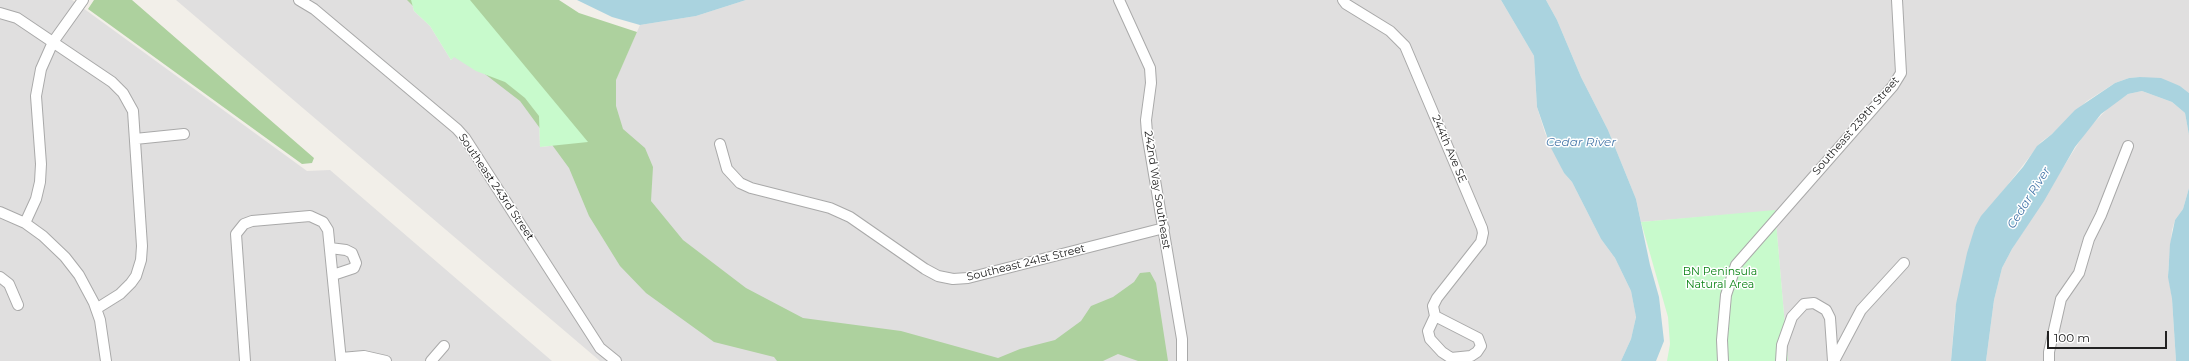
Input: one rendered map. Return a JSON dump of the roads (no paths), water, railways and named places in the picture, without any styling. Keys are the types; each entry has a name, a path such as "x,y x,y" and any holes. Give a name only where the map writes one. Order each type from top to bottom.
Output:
{"street":[{"path":"25,223 36,199 40,182 41,164 36,96 38,78 43,62 53,42 83,0"},
{"name":"Southeast 243rd Street","path":"299,0 314,9 457,129 465,138 600,348 616,361"},
{"name":"242nd Way Southeast","path":"1119,0 1150,68 1151,83 1146,120 1147,133 1182,339 1182,361"},
{"name":"244th Ave SE","path":"1343,0 1346,4 1390,31 1405,46 1484,234 1481,242 1437,298 1433,306 1435,316 1428,331 1430,339 1442,352 1451,358 1471,356 1477,352 1480,346 1478,338 1435,316"},
{"name":"Southeast 239th Street","path":"1723,361 1722,340 1726,295 1736,265 1893,86 1901,73 1902,60 1897,0"},
{"path":"0,13 17,18 112,82 123,93 132,111 142,246 141,260 131,284 120,294 96,309"},
{"path":"135,139 184,134"},
{"name":"Southeast 241st Street","path":"720,144 727,169 740,183 751,188 830,208 850,217 925,270 938,276 968,278 1164,228"},
{"path":"2049,361 2049,352 2060,299 2079,273 2089,239 2101,214 2128,146"},
{"path":"0,212 25,223 49,241 65,257 87,289 96,309 103,331 106,361"},
{"path":"245,361 235,238 240,228 252,221 310,216 323,222 328,230 341,360 364,356 386,361"},
{"path":"330,248 346,250 352,253 356,263 354,268 333,275"},
{"path":"1833,361 1861,310 1904,263"},
{"path":"0,277 9,284 18,305"},
{"path":"1781,361 1782,345 1792,317 1804,304 1814,303 1826,310 1830,318 1833,361"},
{"path":"431,361 444,346"}],"water":[{"path":"577,0 746,0 696,16 640,25 612,17"},
{"name":"Cedar River","path":"1501,0 1546,0 1557,20 1581,77 1608,130 1636,199 1650,265 1659,297 1664,341 1656,361 1621,361 1631,339 1636,317 1631,291 1615,258 1601,239 1572,182 1564,173 1551,148 1537,107 1534,56"},
{"path":"2129,78 2161,78 2180,86 2189,93 2189,135 2185,113 2172,102 2142,91 2128,94 2101,114 2075,147 2044,201 2012,249 2002,268 1994,300 1986,361 1951,361 1956,304 1967,253 1975,227 1981,216 2023,167 2037,146 2052,134 2075,110 2115,83"},
{"path":"2189,188 2189,361 2176,361 2172,299 2168,277 2170,244 2175,220 2183,209"}],"park label":[{"name":"BN Peninsula Natural Area","path":"1720,278"}]}
